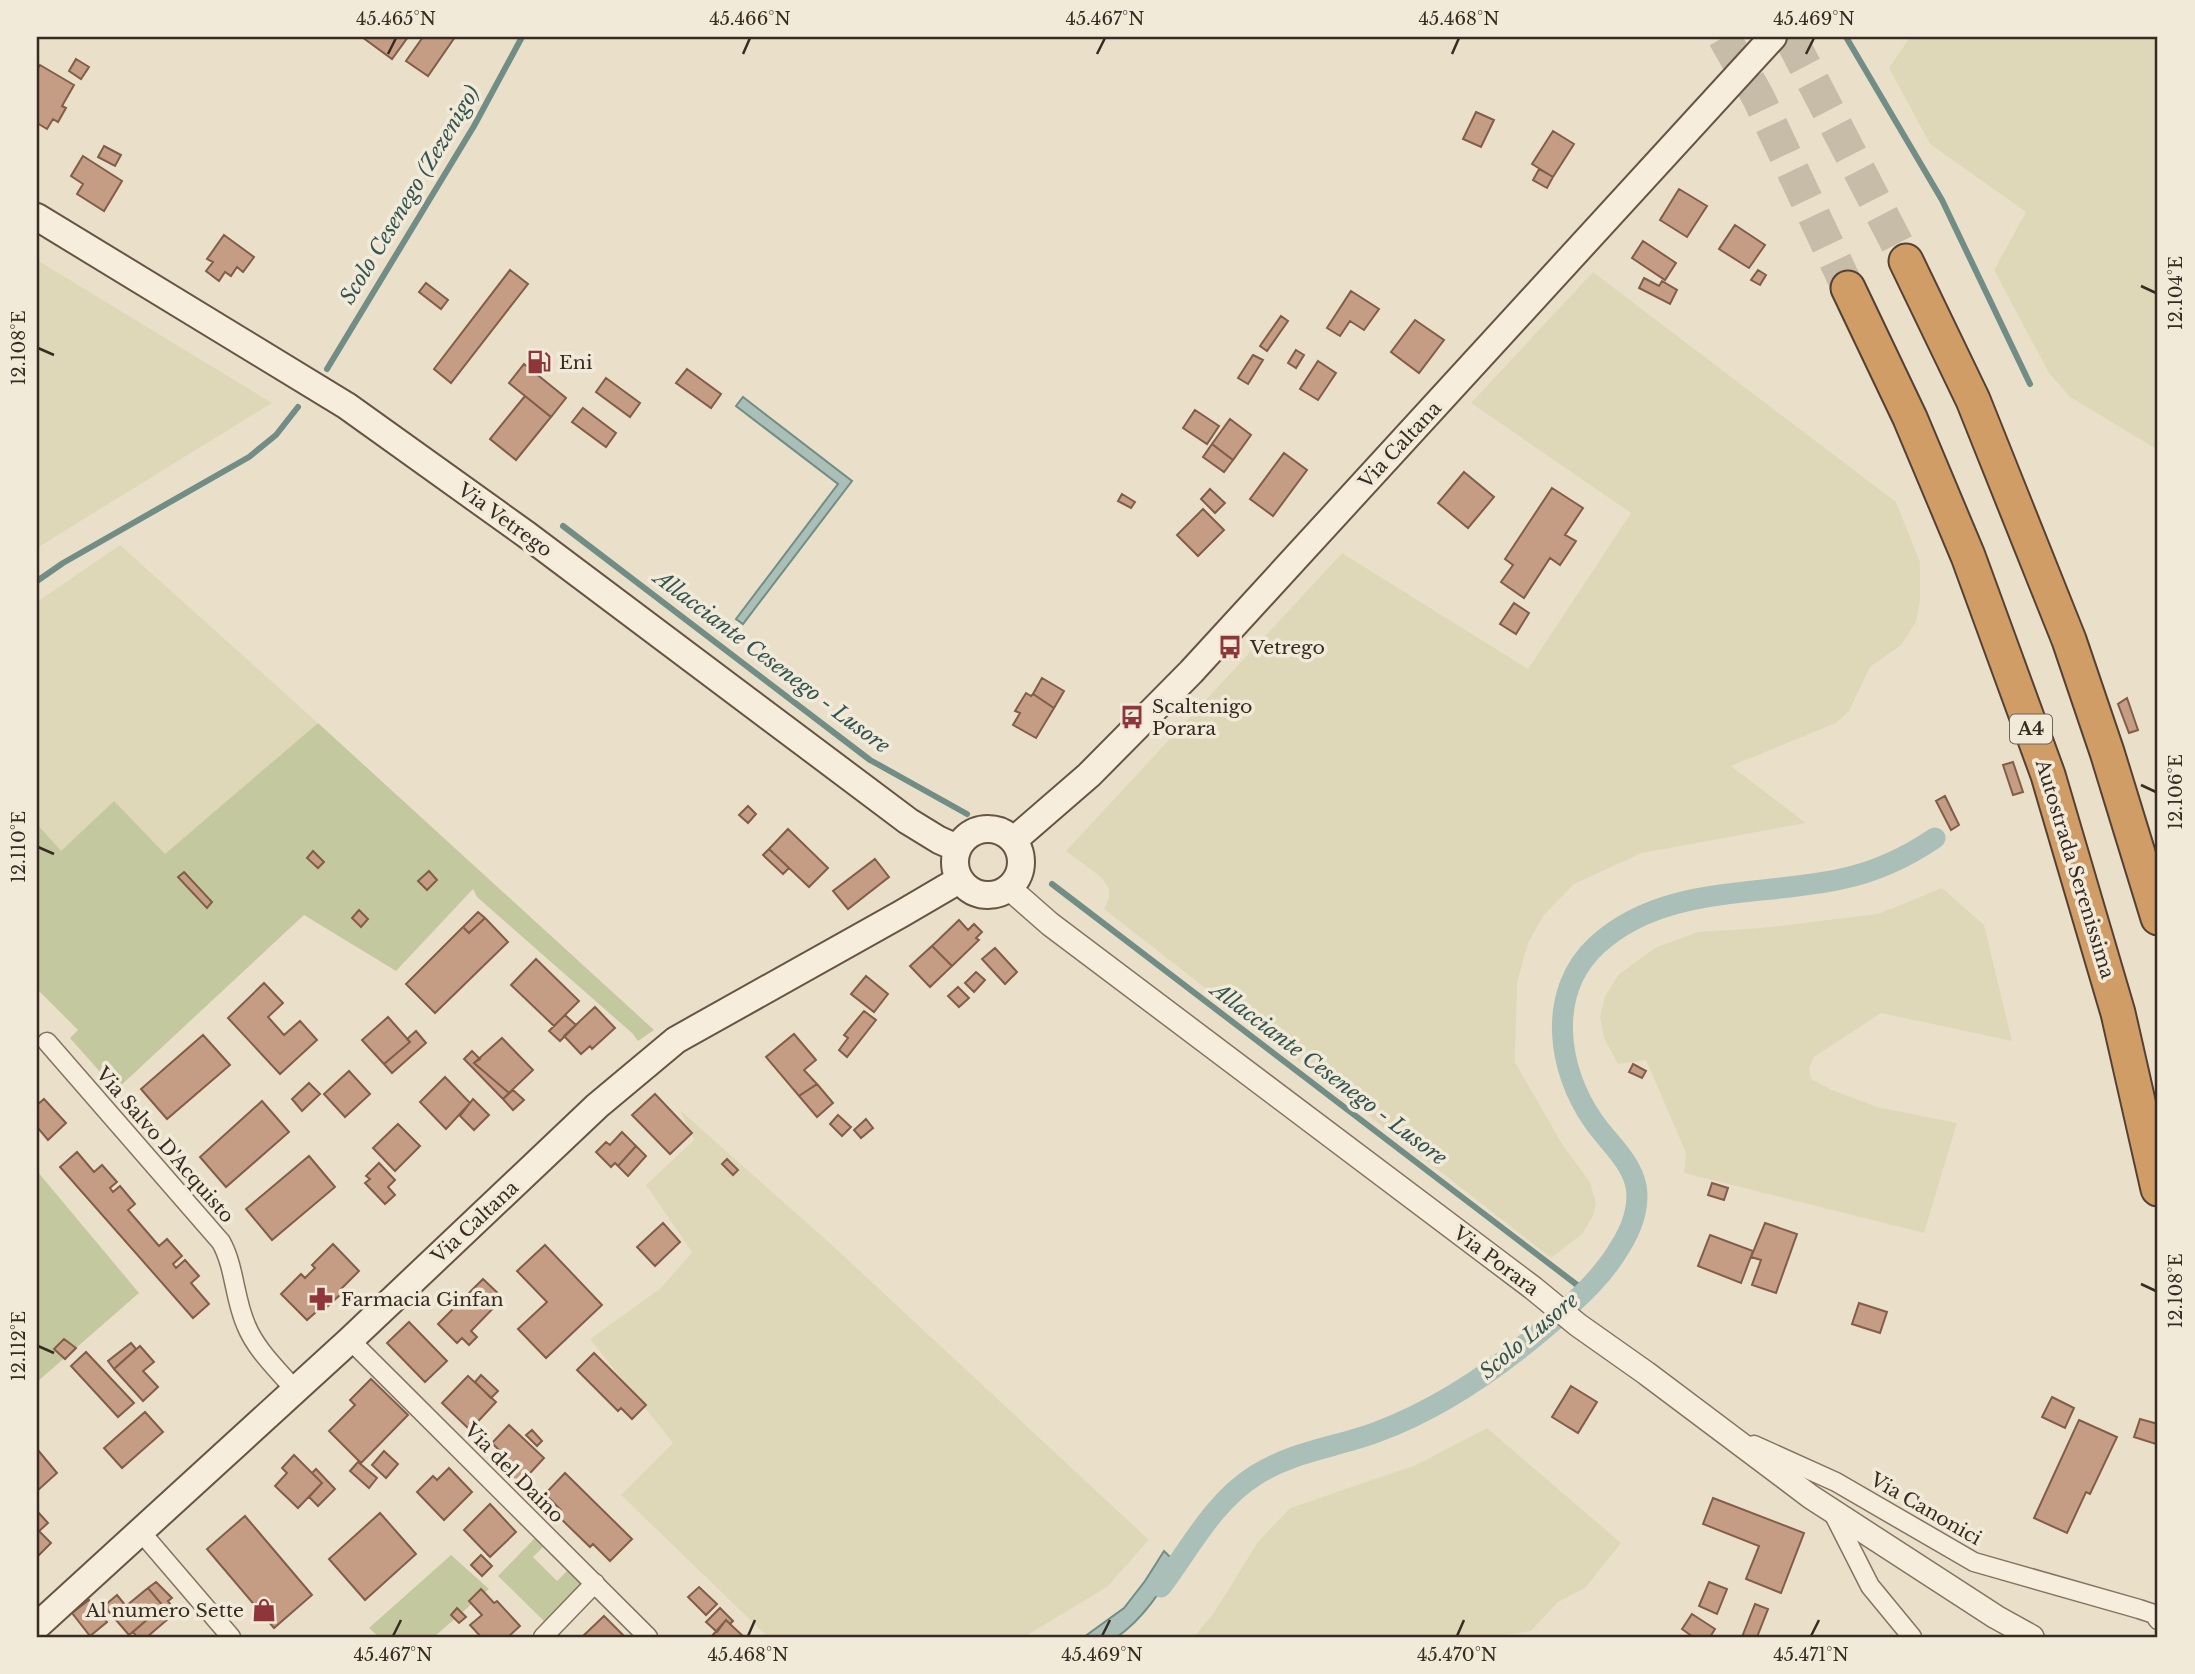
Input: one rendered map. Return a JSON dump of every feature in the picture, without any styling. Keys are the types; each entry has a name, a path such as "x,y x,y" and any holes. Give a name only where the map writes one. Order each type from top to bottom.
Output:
{"highway":[{"path":"1906,261 1973,400 2069,640 2158,918"},
{"name":"Autostrada Serenissima","path":"1848,288 1910,418 1968,556 2048,775 2118,1013 2158,1189"}],"main road":[{"name":"Via Caltana","path":"1014,840 1089,775 1191,672 1773,37"},
{"name":"Via Vetrego","path":"37,217 347,405 527,535 908,821 957,848"},
{"path":"990,828 1003,832 1014,840 1020,852 1021,865 1017,878 1009,888 999,894 976,894 959,880 954,864 957,848 964,837 976,830 990,828"},
{"name":"Via Caltana","path":"37,1626 350,1340 597,1106 676,1040 959,880"}],"street":[{"name":"Via Porara","path":"1009,888 1049,924 1533,1288 1578,1325 1811,1497 1996,1617 2032,1637"},
{"name":"Via Salvo D'Acquisto","path":"47,1042 222,1242 228,1254 239,1306 251,1338 295,1390"},
{"name":"Via del Daino","path":"350,1340 648,1637"},
{"name":"Via Canonici","path":"1719,1428 1836,1482 1975,1562 2139,1609 2154,1614 2158,1620"},
{"path":"1832,1511 1870,1586 1912,1637"},
{"path":"141,1532 231,1637"},
{"path":"542,1637 595,1583"}],"shaded area":[{"path":"1910,37 2158,37 2158,450 2070,397 2049,373 1994,270 2026,212 1930,144 1889,68"},
{"path":"37,260 272,403 37,548"},
{"path":"1593,272 1896,502 1920,562 1920,601 1916,622 1901,645 1870,667 1849,711 1836,723 1731,766 1806,823 1642,853 1574,884 1544,915 1528,943 1517,983 1515,1062 1562,1144 1590,1182 1596,1203 1593,1216 1582,1234 1551,1258 1104,909 1109,898 1109,889 1102,878 1066,851 1342,553 1528,669 1631,513 1471,403"},
{"path":"120,545 318,723 165,855 60,852 37,824 37,602"},
{"path":"1942,888 1984,925 2012,1041 1881,1013 1814,1057 1809,1068 1811,1079 1877,1107 1957,1123 1924,1233 1684,1173 1686,1153 1646,1060 1618,1064 1604,1038 1600,1017 1605,996 1619,974 1655,948 1698,932 1761,928 1878,914"},
{"path":"680,1110 833,1246 1149,1540 1107,1587 1024,1637 768,1637 621,1495 673,1443 590,1339 661,1288 692,1252 646,1185 694,1140"},
{"path":"1487,1428 1621,1543 1585,1588 1558,1602 1531,1631 1492,1637 1194,1637 1215,1611 1258,1542 1290,1508 1416,1465"}],"green space":[{"path":"318,723 654,1030 638,1041 477,897 473,889 396,971 304,915 116,1090 70,1038 78,1030 37,989 37,824 61,851 114,801 165,854"},
{"path":"37,1171 139,1293 37,1382"},
{"path":"536,1537 545,1545 533,1557 557,1581 568,1570 582,1584 545,1622 498,1576"},
{"path":"451,1555 489,1589 434,1637 379,1637 369,1628"}],"water":[{"path":"743,397 852,481 743,624 736,619 838,484 736,406"},
{"path":"1164,1551 1177,1564 1143,1613 1117,1637 1084,1637 1124,1608"}],"building":[{"path":"362,37 408,37 392,59"},
{"path":"423,37 455,37 428,76 406,61"},
{"path":"76,59 89,67 81,79 69,71"},
{"path":"40,65 74,85 62,106 66,108 58,122 53,119 47,129 37,123 37,70"},
{"path":"1476,112 1494,120 1481,147 1463,139"},
{"path":"1553,131 1574,144 1553,177 1532,164"},
{"path":"104,146 121,155 115,166 98,157"},
{"path":"83,156 122,181 104,211 77,194 83,184 71,176"},
{"path":"1539,169 1553,177 1547,188 1533,180"},
{"path":"1679,189 1707,206 1687,237 1660,220"},
{"path":"1735,225 1765,245 1749,268 1719,249"},
{"path":"224,235 254,257 243,272 237,267 231,276 225,272 219,281 206,271 213,262 207,259"},
{"path":"1643,241 1676,263 1665,280 1632,258"},
{"path":"510,270 528,284 451,383 434,369"},
{"path":"1758,270 1766,275 1760,285 1751,280"},
{"path":"1644,278 1659,286 1662,281 1677,290 1670,304 1639,288"},
{"path":"426,283 448,300 441,309 419,292"},
{"path":"1351,291 1379,309 1364,330 1350,321 1340,336 1327,328"},
{"path":"1281,316 1288,321 1267,351 1260,346"},
{"path":"1415,320 1444,340 1419,373 1391,352"},
{"path":"1296,350 1304,355 1296,368 1288,363"},
{"path":"1253,355 1263,360 1248,384 1238,378"},
{"path":"1318,361 1336,373 1318,400 1300,389"},
{"path":"524,364 566,398 551,417 509,383"},
{"path":"687,369 721,394 711,408 676,383"},
{"path":"606,378 640,403 630,417 596,392"},
{"path":"525,396 551,417 516,460 490,439"},
{"path":"583,408 616,433 606,447 572,422"},
{"path":"1195,410 1219,426 1207,444 1183,428"},
{"path":"1230,419 1251,435 1233,460 1212,444"},
{"path":"1212,444 1233,460 1224,472 1203,457"},
{"path":"1284,453 1307,470 1273,516 1250,499"},
{"path":"1464,472 1494,497 1468,528 1438,503"},
{"path":"1552,488 1583,508 1565,535 1576,541 1560,565 1550,558 1524,598 1501,582 1513,565 1505,559"},
{"path":"1210,489 1225,503 1215,513 1201,499"},
{"path":"1122,494 1135,502 1131,508 1118,501"},
{"path":"1203,509 1224,530 1198,556 1177,535"},
{"path":"1514,603 1529,613 1516,634 1500,624"},
{"path":"1042,678 1064,691 1054,708 1033,694"},
{"path":"1026,693 1031,696 1033,694 1054,708 1036,738 1013,725 1020,713 1015,711"},
{"path":"2127,698 2138,730 2129,733 2118,704"},
{"path":"2013,762 2023,792 2013,795 2003,765"},
{"path":"1945,796 1959,825 1951,830 1936,801"},
{"path":"748,806 756,814 748,823 739,815"},
{"path":"788,829 828,868 809,887 769,849"},
{"path":"769,849 789,868 783,874 763,855"},
{"path":"313,851 324,862 318,868 307,858"},
{"path":"875,859 889,877 848,909 833,891"},
{"path":"429,871 437,880 427,890 418,881"},
{"path":"184,872 212,902 207,908 178,877"},
{"path":"359,910 368,919 361,927 352,918"},
{"path":"478,912 485,918 469,933 463,927"},
{"path":"485,918 508,942 435,1013 406,984 463,927 469,933"},
{"path":"959,920 968,930 974,924 982,932 976,938 979,940 952,966 932,946"},
{"path":"932,946 952,966 930,987 910,966"},
{"path":"995,948 1017,972 1005,984 982,959"},
{"path":"536,959 579,1001 554,1026 511,985"},
{"path":"976,972 985,980 974,992 965,983"},
{"path":"866,976 888,994 874,1012 851,994"},
{"path":"264,983 283,1003 268,1017 284,1035 300,1021 317,1040 280,1074 228,1018"},
{"path":"958,987 969,998 959,1007 948,996"},
{"path":"595,1007 615,1028 592,1049 590,1046 581,1054 564,1036"},
{"path":"864,1011 876,1020 847,1057 839,1050 848,1038 844,1035"},
{"path":"565,1015 576,1025 560,1041 549,1031"},
{"path":"388,1017 410,1042 384,1064 362,1040"},
{"path":"416,1031 426,1043 392,1073 384,1064 410,1042 407,1039"},
{"path":"794,1034 816,1060 804,1070 817,1084 799,1096 766,1057"},
{"path":"203,1035 230,1065 167,1119 141,1089"},
{"path":"502,1038 533,1070 509,1093 474,1063"},
{"path":"472,1051 480,1059 474,1063 509,1093 503,1099 464,1059"},
{"path":"1633,1064 1646,1071 1642,1078 1629,1072"},
{"path":"349,1071 370,1094 345,1117 324,1094"},
{"path":"445,1077 470,1103 446,1129 420,1102"},
{"path":"309,1083 320,1094 302,1111 292,1099"},
{"path":"817,1084 833,1103 817,1117 799,1096"},
{"path":"513,1090 524,1100 513,1110 503,1099"},
{"path":"655,1094 692,1133 670,1154 632,1115"},
{"path":"44,1099 66,1123 48,1140 37,1127 37,1105"},
{"path":"473,1099 489,1115 474,1130 460,1116"},
{"path":"262,1101 289,1132 226,1187 200,1157"},
{"path":"838,1115 851,1127 842,1136 830,1124"},
{"path":"866,1119 873,1128 861,1138 854,1130"},
{"path":"398,1124 420,1146 395,1171 373,1148"},
{"path":"622,1132 636,1146 618,1166 615,1163 611,1167 596,1152 606,1142 610,1145"},
{"path":"636,1146 646,1156 628,1176 618,1166"},
{"path":"77,1152 94,1172 102,1165 117,1182 110,1188 113,1192 120,1186 135,1204 128,1210 159,1246 167,1239 182,1256 173,1264 176,1268 185,1260 199,1276 191,1283 209,1304 193,1318 60,1167"},
{"path":"309,1156 335,1187 272,1240 246,1209"},
{"path":"727,1159 738,1170 733,1175 722,1164"},
{"path":"379,1163 395,1180 388,1187 395,1195 385,1204 365,1183 370,1179 366,1176"},
{"path":"1712,1183 1728,1188 1724,1200 1708,1195"},
{"path":"663,1223 680,1242 655,1266 637,1247"},
{"path":"1765,1223 1797,1234 1776,1293 1752,1285 1761,1260 1751,1257"},
{"path":"1710,1235 1753,1251 1741,1283 1698,1266"},
{"path":"333,1244 359,1271 341,1289 343,1292 307,1320 281,1294 301,1274 305,1278 315,1268 312,1265"},
{"path":"545,1245 602,1305 546,1358 518,1329 547,1302 517,1271"},
{"path":"483,1279 503,1298 471,1331 477,1337 469,1345 462,1338 457,1343 438,1324"},
{"path":"1859,1303 1887,1312 1880,1333 1852,1324"},
{"path":"409,1322 447,1361 425,1382 387,1343"},
{"path":"64,1339 76,1348 65,1359 54,1349"},
{"path":"131,1343 136,1349 114,1369 108,1361"},
{"path":"140,1346 154,1362 143,1371 158,1387 143,1401 114,1369"},
{"path":"86,1352 134,1403 118,1417 71,1366"},
{"path":"594,1353 646,1405 632,1419 621,1408 618,1411 577,1370"},
{"path":"481,1375 498,1391 491,1398 475,1382"},
{"path":"468,1376 496,1402 470,1430 442,1403"},
{"path":"371,1379 408,1415 361,1463 329,1431 355,1405 350,1400"},
{"path":"1571,1386 1597,1402 1578,1433 1552,1417"},
{"path":"2052,1397 2074,1408 2065,1428 2042,1417"},
{"path":"145,1412 163,1432 122,1468 104,1448"},
{"path":"2140,1419 2158,1424 2156,1444 2134,1437"},
{"path":"2079,1420 2117,1437 2090,1494 2086,1492 2067,1533 2034,1518"},
{"path":"509,1425 544,1458 519,1485 494,1462 502,1453 492,1443"},
{"path":"532,1430 542,1441 537,1446 526,1435"},
{"path":"37,1449 57,1473 37,1491"},
{"path":"384,1451 398,1464 386,1478 372,1465"},
{"path":"294,1455 322,1483 298,1508 275,1486 287,1473 282,1468"},
{"path":"358,1462 377,1478 369,1488 350,1471"},
{"path":"449,1468 472,1492 444,1520 417,1492 433,1476 437,1480"},
{"path":"316,1469 335,1489 318,1506 309,1497 322,1483 312,1473"},
{"path":"565,1473 632,1539 610,1561 593,1544 590,1547 557,1515 561,1510 545,1494"},
{"path":"1713,1498 1804,1533 1781,1593 1746,1579 1759,1546 1703,1524"},
{"path":"490,1504 516,1532 490,1557 464,1530"},
{"path":"37,1511 48,1523 37,1533"},
{"path":"380,1513 416,1554 365,1600 329,1559"},
{"path":"245,1516 312,1595 274,1628 207,1549"},
{"path":"39,1531 51,1543 37,1557 37,1533"},
{"path":"481,1555 492,1566 482,1576 471,1565"},
{"path":"156,1582 172,1598 168,1601 176,1612 147,1637 137,1637 133,1632 163,1606 148,1588"},
{"path":"1709,1582 1727,1589 1717,1614 1699,1606"},
{"path":"699,1587 717,1604 706,1615 688,1597"},
{"path":"148,1588 163,1606 129,1635 104,1606 117,1595 126,1606"},
{"path":"481,1589 494,1603 497,1601 520,1626 508,1637 481,1637 470,1625 482,1615 469,1601"},
{"path":"89,1600 107,1622 90,1636 72,1613"},
{"path":"1755,1604 1768,1609 1757,1637 1742,1637"},
{"path":"457,1608 466,1617 459,1623 451,1615"},
{"path":"720,1608 733,1621 730,1624 726,1620 717,1632 706,1622"},
{"path":"1692,1614 1715,1629 1710,1637 1693,1637 1682,1629"},
{"path":"604,1616 625,1637 582,1637"},
{"path":"726,1620 730,1624 744,1637 711,1637"}],"waterway":[{"name":"Scolo Cesenego (Zezenigo)","path":"327,369 474,126 522,37"},
{"path":"1846,37 1942,200 2030,384"},
{"name":"Scolo Cesenego (Zezenigo)","path":"37,581 63,563 249,457 276,435 298,407"},
{"name":"Allacciante Cesenego - Lusore","path":"563,526 870,760 967,814"},
{"name":"Scolo Lusore","path":"1161,1587 1215,1512 1227,1498 1256,1475 1285,1460 1377,1432 1447,1399 1511,1356 1551,1323 1588,1288 1613,1258 1634,1218 1636,1186 1624,1160 1581,1101 1565,1056 1562,1032 1570,985 1581,964 1597,945 1623,925 1652,911 1713,896 1810,885 1854,876 1890,863 1935,838"},
{"name":"Allacciante Cesenego - Lusore","path":"1052,884 1585,1291"}],"tunnel":[{"path":"1724,37 1758,97 1848,288"},
{"path":"1790,37 1906,261"}],"place":[{"name":"Eni","path":"539,362"},
{"name":"Vetrego","path":"1230,647"},
{"name":"Scaltenigo Porara","path":"1132,717"},
{"name":"Farmacia Ginfan","path":"321,1299"},
{"name":"Al numero Sette","path":"264,1610"}]}
